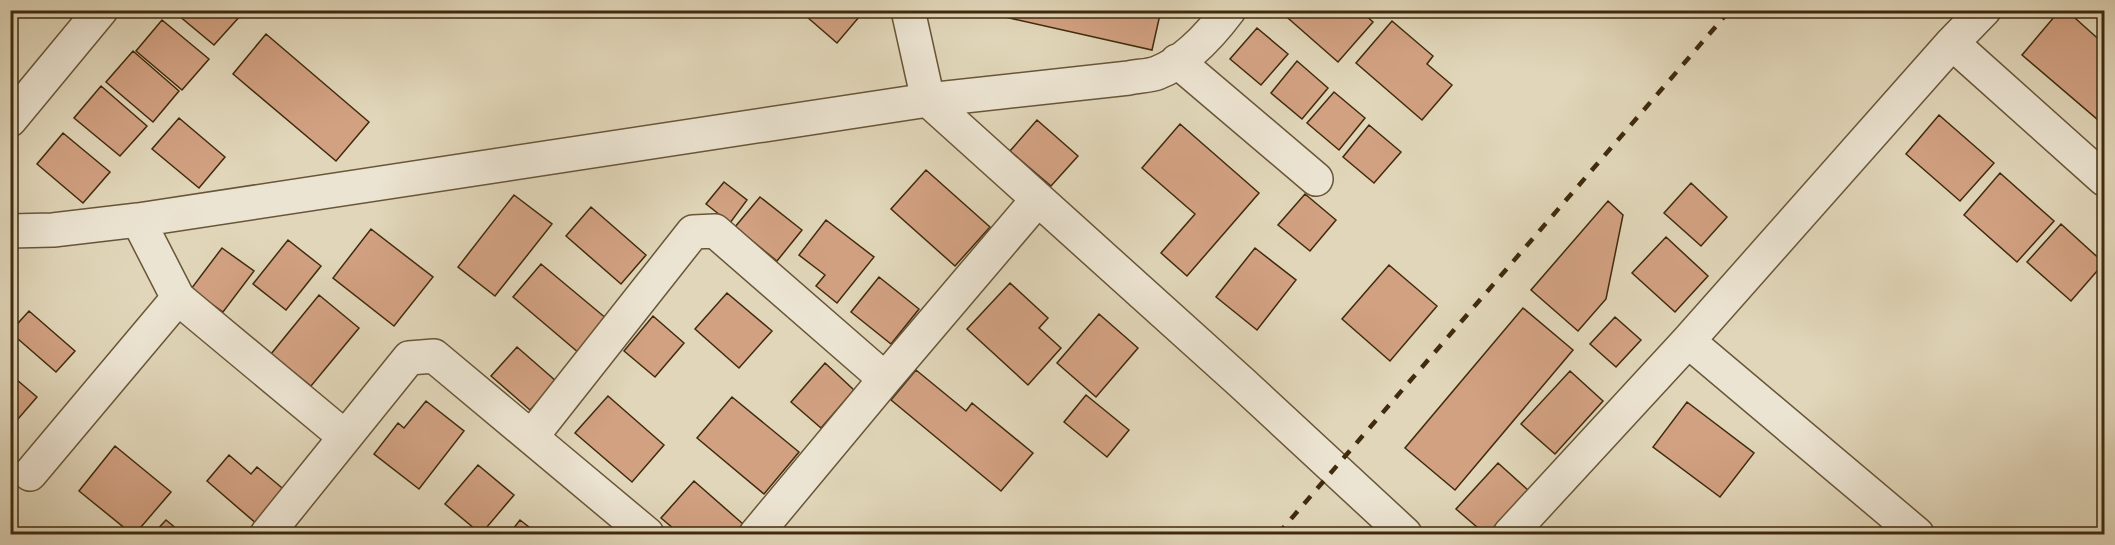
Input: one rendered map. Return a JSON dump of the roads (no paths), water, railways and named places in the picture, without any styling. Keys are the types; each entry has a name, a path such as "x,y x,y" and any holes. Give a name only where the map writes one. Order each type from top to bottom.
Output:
{"street":[{"path":"10,120 101,10"},
{"path":"908,10 928,100 1405,534"},
{"path":"10,231 53,230 138,220 928,100 1157,73 1199,44 1229,10"},
{"path":"1510,534 1688,341 1983,10"},
{"path":"1952,43 2104,179"},
{"path":"1177,61 1316,179"},
{"path":"756,534 1038,199"},
{"path":"138,220 178,298 345,438"},
{"path":"532,436 693,232 715,231 885,379"},
{"path":"30,474 178,298"},
{"path":"1688,341 1917,534"},
{"path":"267,534 409,358 434,356 647,534"}],"railway":[{"path":"1278,534 1730,10"}]}
